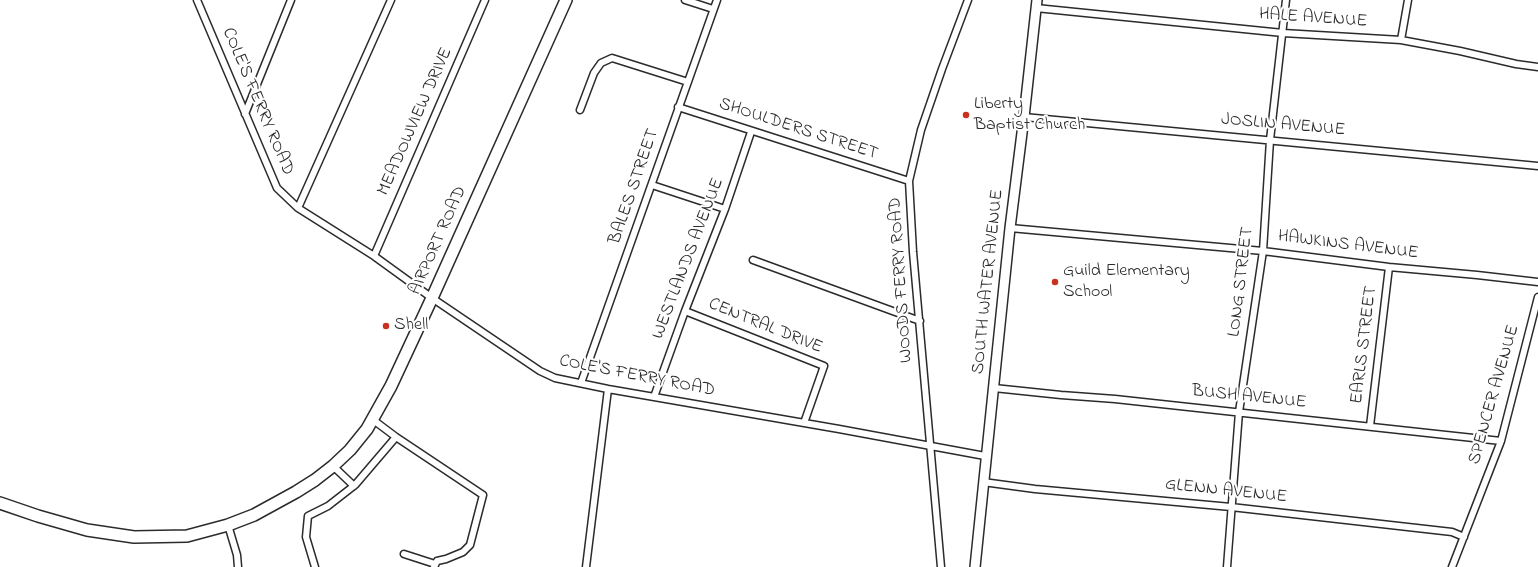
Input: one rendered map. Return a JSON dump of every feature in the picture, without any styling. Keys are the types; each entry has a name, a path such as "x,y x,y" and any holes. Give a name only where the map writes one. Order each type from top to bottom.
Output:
{"highway":[{"name":"AIRPORT ROAD","path":"0,503 87,530 134,537 186,536 228,525 276,504 315,480 334,466 350,450 367,429 391,386 566,0"}],"main road":[{"name":"SOUTH WATER AVENUE","path":"975,567 985,456 994,388 1010,228 1036,4"}],"street":[{"name":"COLE'S FERRY ROAD","path":"197,0 277,188 298,208 374,256 432,298 540,371 555,378 608,389 930,445 985,456"},
{"path":"245,114 291,0"},
{"path":"298,208 391,0"},
{"name":"MEADOWVIEW DRIVE","path":"374,256 485,0"},
{"path":"685,0 713,10"},
{"name":"BALES STREET","path":"581,383 717,0"},
{"name":"WOODS FERRY ROAD","path":"941,567 913,252 909,182 921,130 968,0"},
{"name":"LONG STREET","path":"1227,567 1239,412 1263,250 1270,140 1286,0"},
{"path":"1401,40 1408,0"},
{"name":"HALE AVENUE","path":"1036,4 1282,33 1401,40 1460,51 1516,64 1538,67"},
{"path":"580,110 594,73 601,63 612,58 688,82"},
{"name":"SHOULDERS STREET","path":"678,108 909,182"},
{"name":"JOSLIN AVENUE","path":"1024,117 1538,166"},
{"name":"WESTLANDS AVENUE","path":"654,397 685,311 725,209 751,132"},
{"path":"652,185 725,209"},
{"name":"HAWKINS AVENUE","path":"1010,228 1263,250 1389,267 1477,274 1538,282"},
{"path":"753,260 920,321"},
{"name":"EARLS STREET","path":"1370,426 1389,267"},
{"name":"SPENCER AVENUE","path":"1452,567 1501,441 1538,297"},
{"name":"CENTRAL DRIVE","path":"685,311 824,366 804,424"},
{"name":"BUSH AVENUE","path":"994,388 1061,396 1116,399 1501,441"},
{"path":"586,567 608,389"},
{"path":"372,419 396,437 483,495 470,544 463,552 437,561 434,565 404,554"},
{"path":"315,567 306,537 308,516 328,506 354,486 396,437"},
{"path":"334,466 354,486"},
{"name":"GLENN AVENUE","path":"983,482 1035,489 1231,507 1452,532 1464,537"},
{"path":"228,525 237,555 238,567"}],"place":[{"name":"Liberty Baptist Church","path":"966,115"},
{"name":"Guild Elementary School","path":"1055,282"},
{"name":"Shell","path":"386,326"}]}
